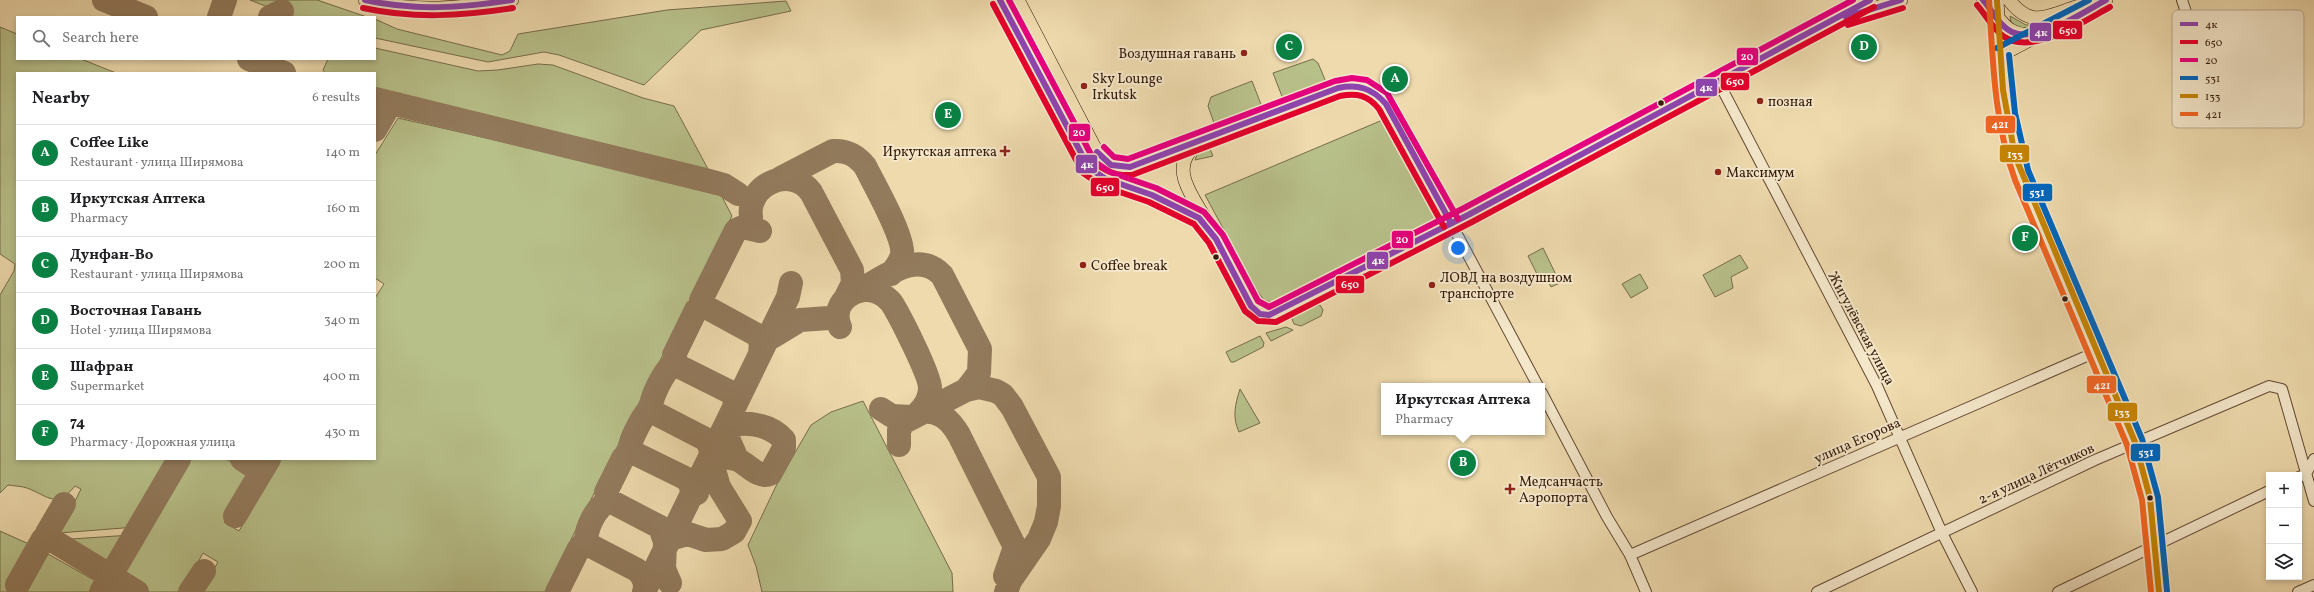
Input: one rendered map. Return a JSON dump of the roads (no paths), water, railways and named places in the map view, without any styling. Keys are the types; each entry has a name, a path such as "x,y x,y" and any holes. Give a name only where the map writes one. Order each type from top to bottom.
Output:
{"main road":[{"path":"365,0 384,5 417,9 452,8 512,0"},
{"path":"417,9 425,6 428,0"},
{"path":"471,0 474,3 495,3"},
{"path":"1000,0 1089,168 1116,183 1152,195 1193,213 1207,226 1216,239"},
{"path":"1018,0 1098,154 1104,161 1118,167 1130,167 1338,88 1351,85 1361,85 1379,95 1386,104 1451,223"},
{"path":"1207,139 1187,152 1183,160 1186,186 1251,306 1255,311 1266,315 1272,315 1451,223 1870,0"},
{"path":"1828,22 1901,0"},
{"path":"1983,0 2010,31 2022,36 2040,33"},
{"path":"1997,0 2004,107 2009,136 2020,173 2135,442 2149,491 2154,569 2159,592"},
{"path":"2009,0 2024,16 2042,19 2098,0"},
{"path":"2001,55 2040,33 2106,0"}],"street":[{"path":"2182,0 2185,10"},
{"name":"Жигулёвская улица","path":"1718,82 1877,386 1942,533 1972,592"},
{"path":"1451,223 1536,383"},
{"name":"улица Егорова","path":"1630,555 2096,352"},
{"name":"2-я улица Лётчиков","path":"1817,592 2135,442 2269,386 2282,389 2301,472"},
{"path":"1545,399 1607,517 1630,555 1646,592"},
{"path":"2314,459 2302,476 2314,501"},
{"path":"2058,592 2266,493"},
{"path":"2298,592 2314,584"}],"place":[{"name":"Дунфан-Во","path":"1289,47"},
{"name":"Восточная Гавань","path":"1864,47"},
{"name":"Воздушная гавань","path":"1244,53"},
{"name":"Coffee Like","path":"1395,79"},
{"name":"Sky Lounge Irkutsk","path":"1084,86"},
{"name":"позная","path":"1760,101"},
{"name":"Шафран","path":"948,115"},
{"name":"Иркутская аптека","path":"1005,151"},
{"name":"Максимум","path":"1718,172"},
{"name":"74","path":"2025,238"},
{"name":"Coffee break","path":"1083,265"},
{"name":"ЛОВД на воздушном транспорте","path":"1432,285"},
{"name":"Иркутская Аптека","path":"1463,463"},
{"name":"Медсанчасть Аэропорта","path":"1510,489"}]}
